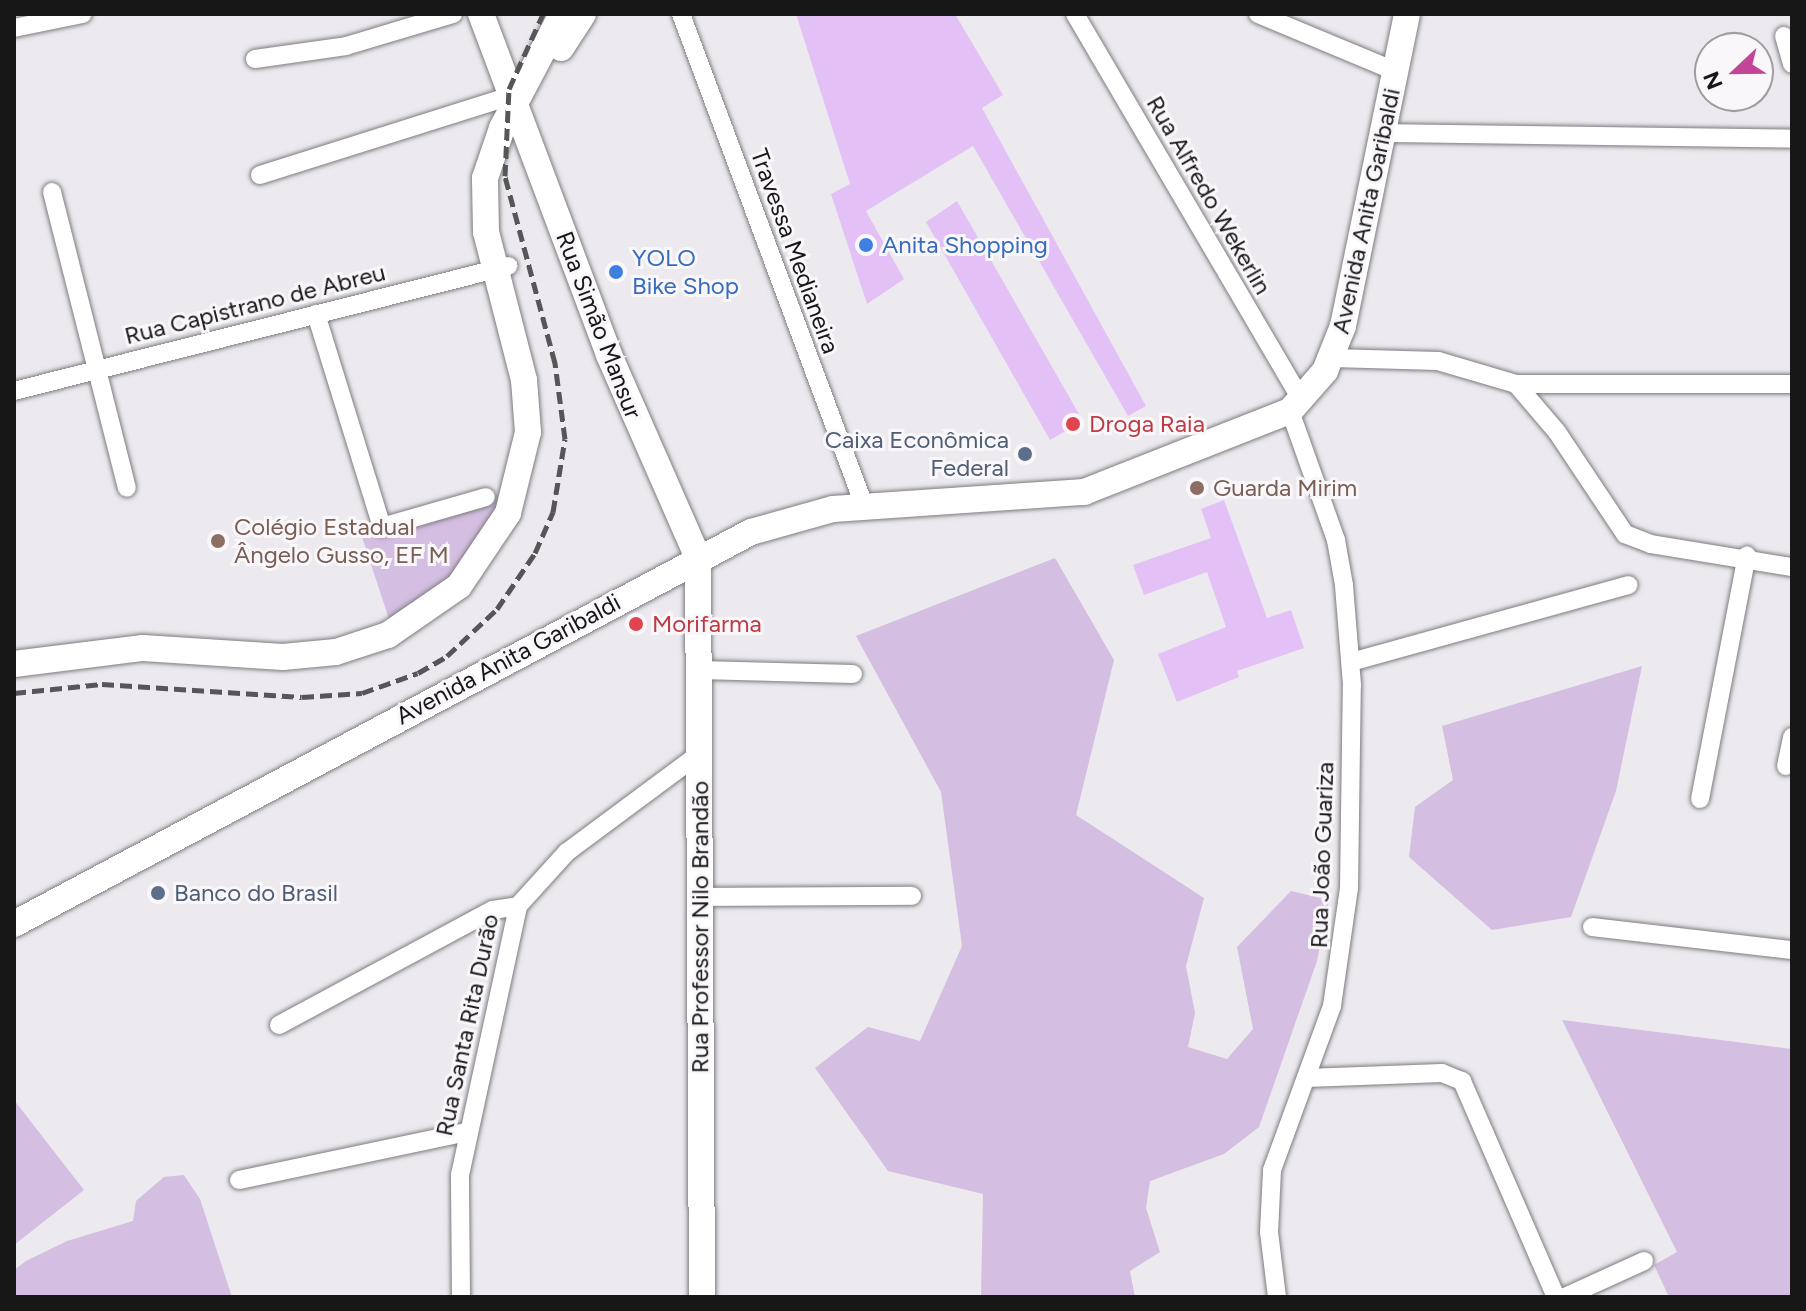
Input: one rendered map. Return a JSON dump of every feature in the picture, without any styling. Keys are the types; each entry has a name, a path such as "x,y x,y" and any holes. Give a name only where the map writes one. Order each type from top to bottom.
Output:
{"main road":[{"path":"14,664 168,648 270,657 336,652 388,635 459,586 508,513 528,432 524,380 502,268 494,201 495,178 514,102 562,14"},
{"path":"514,102 583,14"},
{"name":"Avenida Anita Garibaldi","path":"14,924 698,558 777,522 864,505 1084,492 1120,482 1296,406 1333,358 1407,14"},
{"name":"Rua Simão Mansur","path":"495,15 514,102 609,355 698,558"},
{"name":"Rua Simão Mansur","path":"495,15 514,102"},
{"path":"505,57 522,66 539,57"},
{"name":"Rua Professor Nilo Brandão","path":"698,558 702,1297"}],"street":[{"path":"14,28 83,14"},
{"path":"255,59 346,46 453,14"},
{"name":"Travessa Medianeira","path":"681,14 864,505"},
{"name":"Rua Alfredo Wekerlin","path":"1075,14 1296,406"},
{"path":"1258,14 1395,71"},
{"path":"1784,36 1792,64"},
{"path":"260,175 514,102"},
{"path":"1383,133 1792,139"},
{"path":"52,192 127,488"},
{"name":"Rua Capistrano de Abreu","path":"14,391 502,268"},
{"path":"316,314 382,527 486,497"},
{"path":"1333,358 1438,361 1516,384 1792,384"},
{"path":"1516,384 1557,432 1625,534 1651,544 1747,556 1792,567"},
{"name":"Rua João Guariza","path":"1277,1297 1269,1232 1272,1170 1332,1006 1346,927 1351,662 1336,540 1296,406"},
{"path":"1700,799 1747,556"},
{"path":"1351,662 1629,585"},
{"path":"699,670 853,674"},
{"path":"1786,766 1792,737"},
{"name":"Rua Santa Rita Durão","path":"461,1297 457,1195 467,1132 518,906 567,852 699,754"},
{"path":"700,897 912,896"},
{"path":"279,1025 493,910 518,906"},
{"path":"1592,927 1792,950"},
{"path":"1306,1078 1442,1073 1462,1081 1556,1297"},
{"path":"239,1180 467,1132"},
{"path":"1565,1297 1644,1261"}],"shaded area":[{"path":"505,498 459,571 391,625 362,537"},
{"path":"1055,558 1114,660 1076,815 1204,898 1186,966 1195,1013 1188,1047 1227,1059 1253,1029 1237,947 1291,891 1329,900 1317,961 1259,1127 1224,1154 1150,1181 1146,1208 1160,1252 1130,1271 1135,1297 981,1297 983,1194 888,1171 815,1068 868,1027 920,1041 962,946 941,792 856,636"},
{"path":"1642,666 1616,791 1571,917 1492,930 1409,857 1415,807 1453,780 1442,726"},
{"path":"1562,1020 1792,1049 1792,1297 1669,1297 1654,1265 1677,1252"},
{"path":"14,1100 84,1190 14,1245"},
{"path":"184,1175 200,1199 232,1297 14,1297 14,1270 26,1261 67,1241 133,1221 136,1201 164,1177"}],"building":[{"path":"796,14 955,14 1003,95 982,108 1146,406 1128,416 973,146 866,211 904,279 867,304 831,194 850,184"},
{"name":"Anita Shopping","path":"957,201 1083,421 1050,440 926,222"},
{"path":"1224,500 1267,618 1291,610 1304,648 1237,671 1239,677 1177,702 1158,654 1226,627 1207,572 1144,595 1133,565 1211,538 1201,509"}],"railway":[{"path":"14,693 102,684 302,697 362,693 418,673 447,656 497,609 535,553 553,512 565,439 555,363 505,176 509,89 543,14"}],"place":[{"name":"Anita Shopping","path":"866,245"},
{"name":"YOLO Bike Shop","path":"616,272"},
{"name":"Droga Raia","path":"1073,424"},
{"name":"Caixa Econômica Federal","path":"1025,454"},
{"name":"Guarda Mirim","path":"1197,488"},
{"name":"Colégio Estadual Ângelo Gusso, EF M","path":"218,541"},
{"name":"Morifarma","path":"636,624"},
{"name":"Banco do Brasil","path":"158,893"}]}
